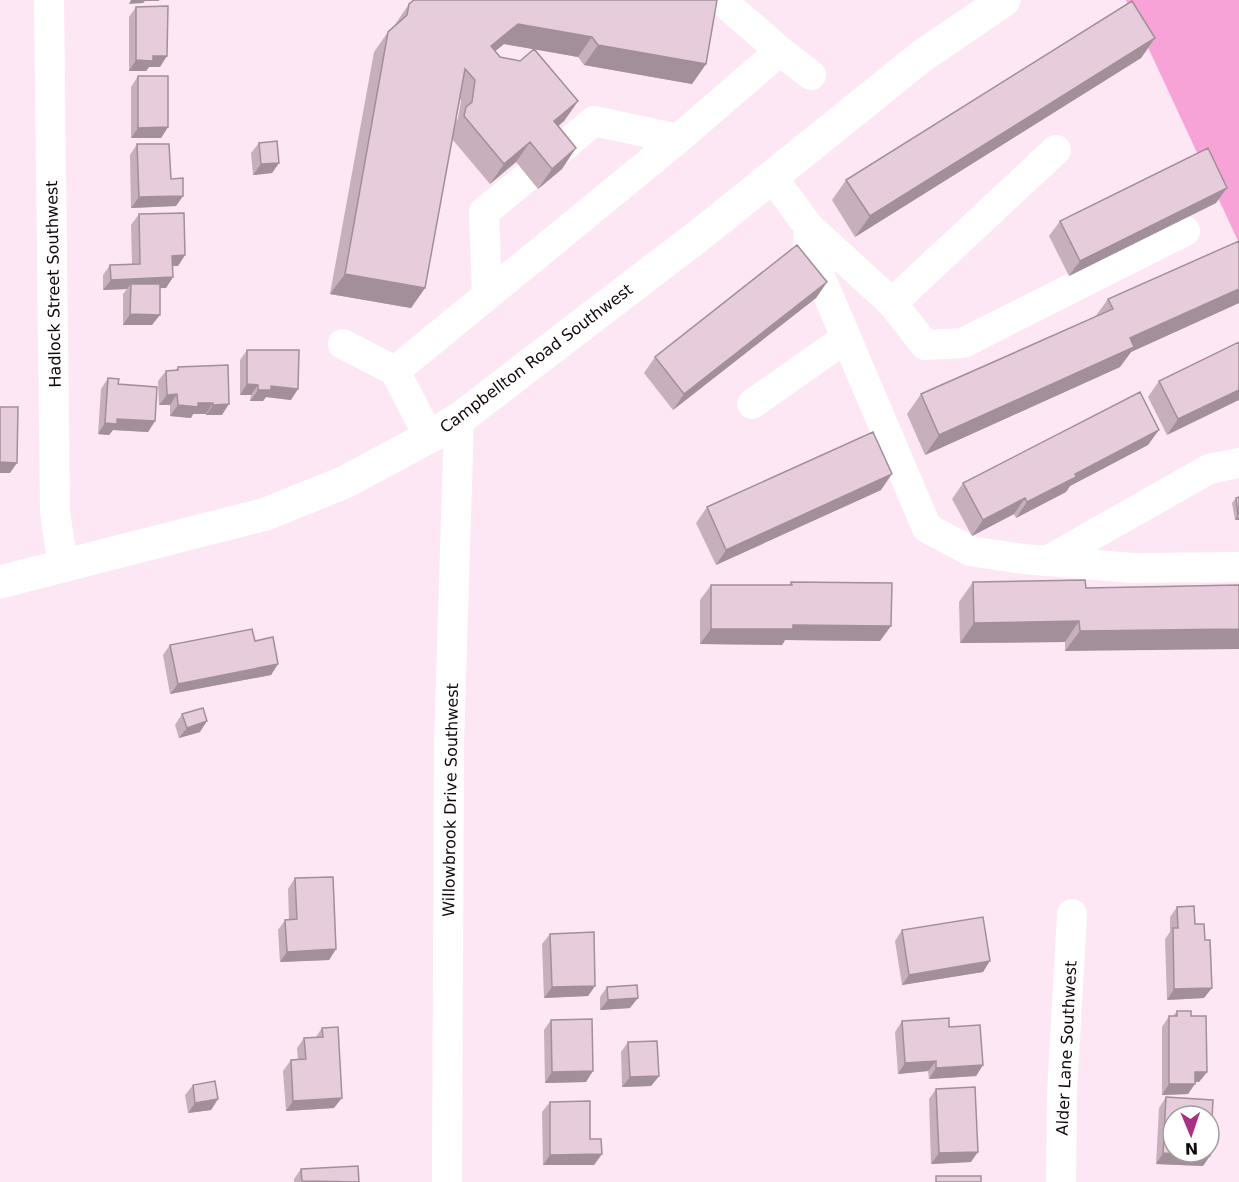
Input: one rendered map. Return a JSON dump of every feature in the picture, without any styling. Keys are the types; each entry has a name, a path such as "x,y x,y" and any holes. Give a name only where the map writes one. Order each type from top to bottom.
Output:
{"main road":[{"name":"Campbellton Road Southwest","path":"0,582 266,514 345,482 429,437 459,419 706,230 922,56 1004,0"}],"street":[{"name":"Hadlock Street Southwest","path":"49,0 55,512 63,567"},
{"path":"728,6 812,75"},
{"path":"395,371 678,139 780,51"},
{"path":"552,156 594,121 678,139"},
{"path":"892,303 1056,150"},
{"path":"487,295 484,212 527,177"},
{"path":"772,177 809,227 892,303 925,345 963,343 1185,231"},
{"path":"809,227 808,248 927,528 970,551 1047,561 1133,568 1239,567"},
{"path":"752,404 846,338"},
{"path":"343,344 395,371 429,437"},
{"name":"Willowbrook Drive Southwest","path":"447,1182 449,744 459,419"},
{"path":"1047,561 1209,469 1239,463"},
{"name":"Alder Lane Southwest","path":"1062,1182 1062,1092 1072,914"}],"shaded area":[{"path":"1126,0 1239,0 1239,243"}],"building":[{"path":"414,0 717,0 706,64 598,45 592,37 518,24 491,46 500,57 520,61 534,49 578,101 554,121 576,148 552,169 530,142 504,164 464,116 466,107 472,102 475,80 465,69 425,288 345,274 388,32 407,15 409,4"},
{"path":"1132,1 1155,38 870,216 846,180"},
{"path":"168,6 167,56 153,56 153,61 136,60 136,7"},
{"path":"138,76 168,76 168,127 138,128"},
{"path":"277,141 279,163 261,164 259,143"},
{"path":"137,144 169,144 171,179 183,178 183,196 139,197"},
{"path":"1208,148 1227,188 1080,261 1060,221"},
{"path":"184,213 185,255 172,256 173,277 111,280 110,265 140,264 139,214"},
{"path":"1239,241 1239,289 1130,338 1134,347 939,435 921,394 1113,309 1108,299"},
{"path":"797,245 827,282 684,394 655,357"},
{"path":"131,284 160,284 160,315 130,314"},
{"path":"1239,342 1239,390 1178,419 1159,381"},
{"path":"247,350 299,350 298,389 271,386 271,390 258,390 258,385 247,384"},
{"path":"228,365 229,404 198,403 198,407 178,405 177,394 167,395 166,371 178,370 178,367"},
{"path":"108,378 119,379 118,384 157,387 155,421 117,419 117,424 105,423"},
{"path":"1140,392 1159,430 1075,474 1076,477 1027,502 1025,498 983,520 963,483"},
{"path":"0,407 18,407 17,463 0,462"},
{"path":"873,432 892,474 726,550 707,507"},
{"path":"1239,497 1239,515 1238,515 1236,498"},
{"path":"1085,580 1086,588 1239,585 1239,629 1080,631 1079,621 974,623 973,582"},
{"path":"791,582 892,583 891,626 793,625 793,629 711,629 711,585 792,585"},
{"path":"252,629 255,641 273,637 278,664 178,684 170,645"},
{"path":"203,708 207,721 187,728 182,714"},
{"path":"333,877 336,949 287,952 285,920 297,919 295,878"},
{"path":"1194,906 1195,924 1204,924 1205,940 1210,940 1212,988 1174,989 1173,928 1178,928 1177,907"},
{"path":"983,917 990,961 909,975 902,930"},
{"path":"594,932 595,986 552,987 550,934"},
{"path":"637,985 638,998 608,1000 607,987"},
{"path":"1177,1011 1191,1011 1191,1016 1206,1016 1207,1072 1195,1072 1195,1084 1169,1084 1169,1016 1177,1016"},
{"path":"949,1018 949,1027 980,1025 983,1065 936,1068 936,1061 905,1063 902,1021"},
{"path":"592,1019 593,1071 552,1072 551,1020"},
{"path":"338,1027 342,1098 293,1101 291,1060 306,1059 304,1038 323,1037 322,1028"},
{"path":"657,1041 659,1076 630,1077 628,1042"},
{"path":"215,1081 218,1099 195,1103 193,1085"},
{"path":"975,1087 978,1152 939,1153 936,1089"},
{"path":"1166,1097 1213,1100 1213,1104 1166,1104"},
{"path":"590,1101 590,1139 601,1139 602,1154 550,1155 550,1102"},
{"path":"358,1166 359,1182 302,1181 301,1169"},
{"path":"936,1176 981,1176 981,1182 936,1182"}]}
